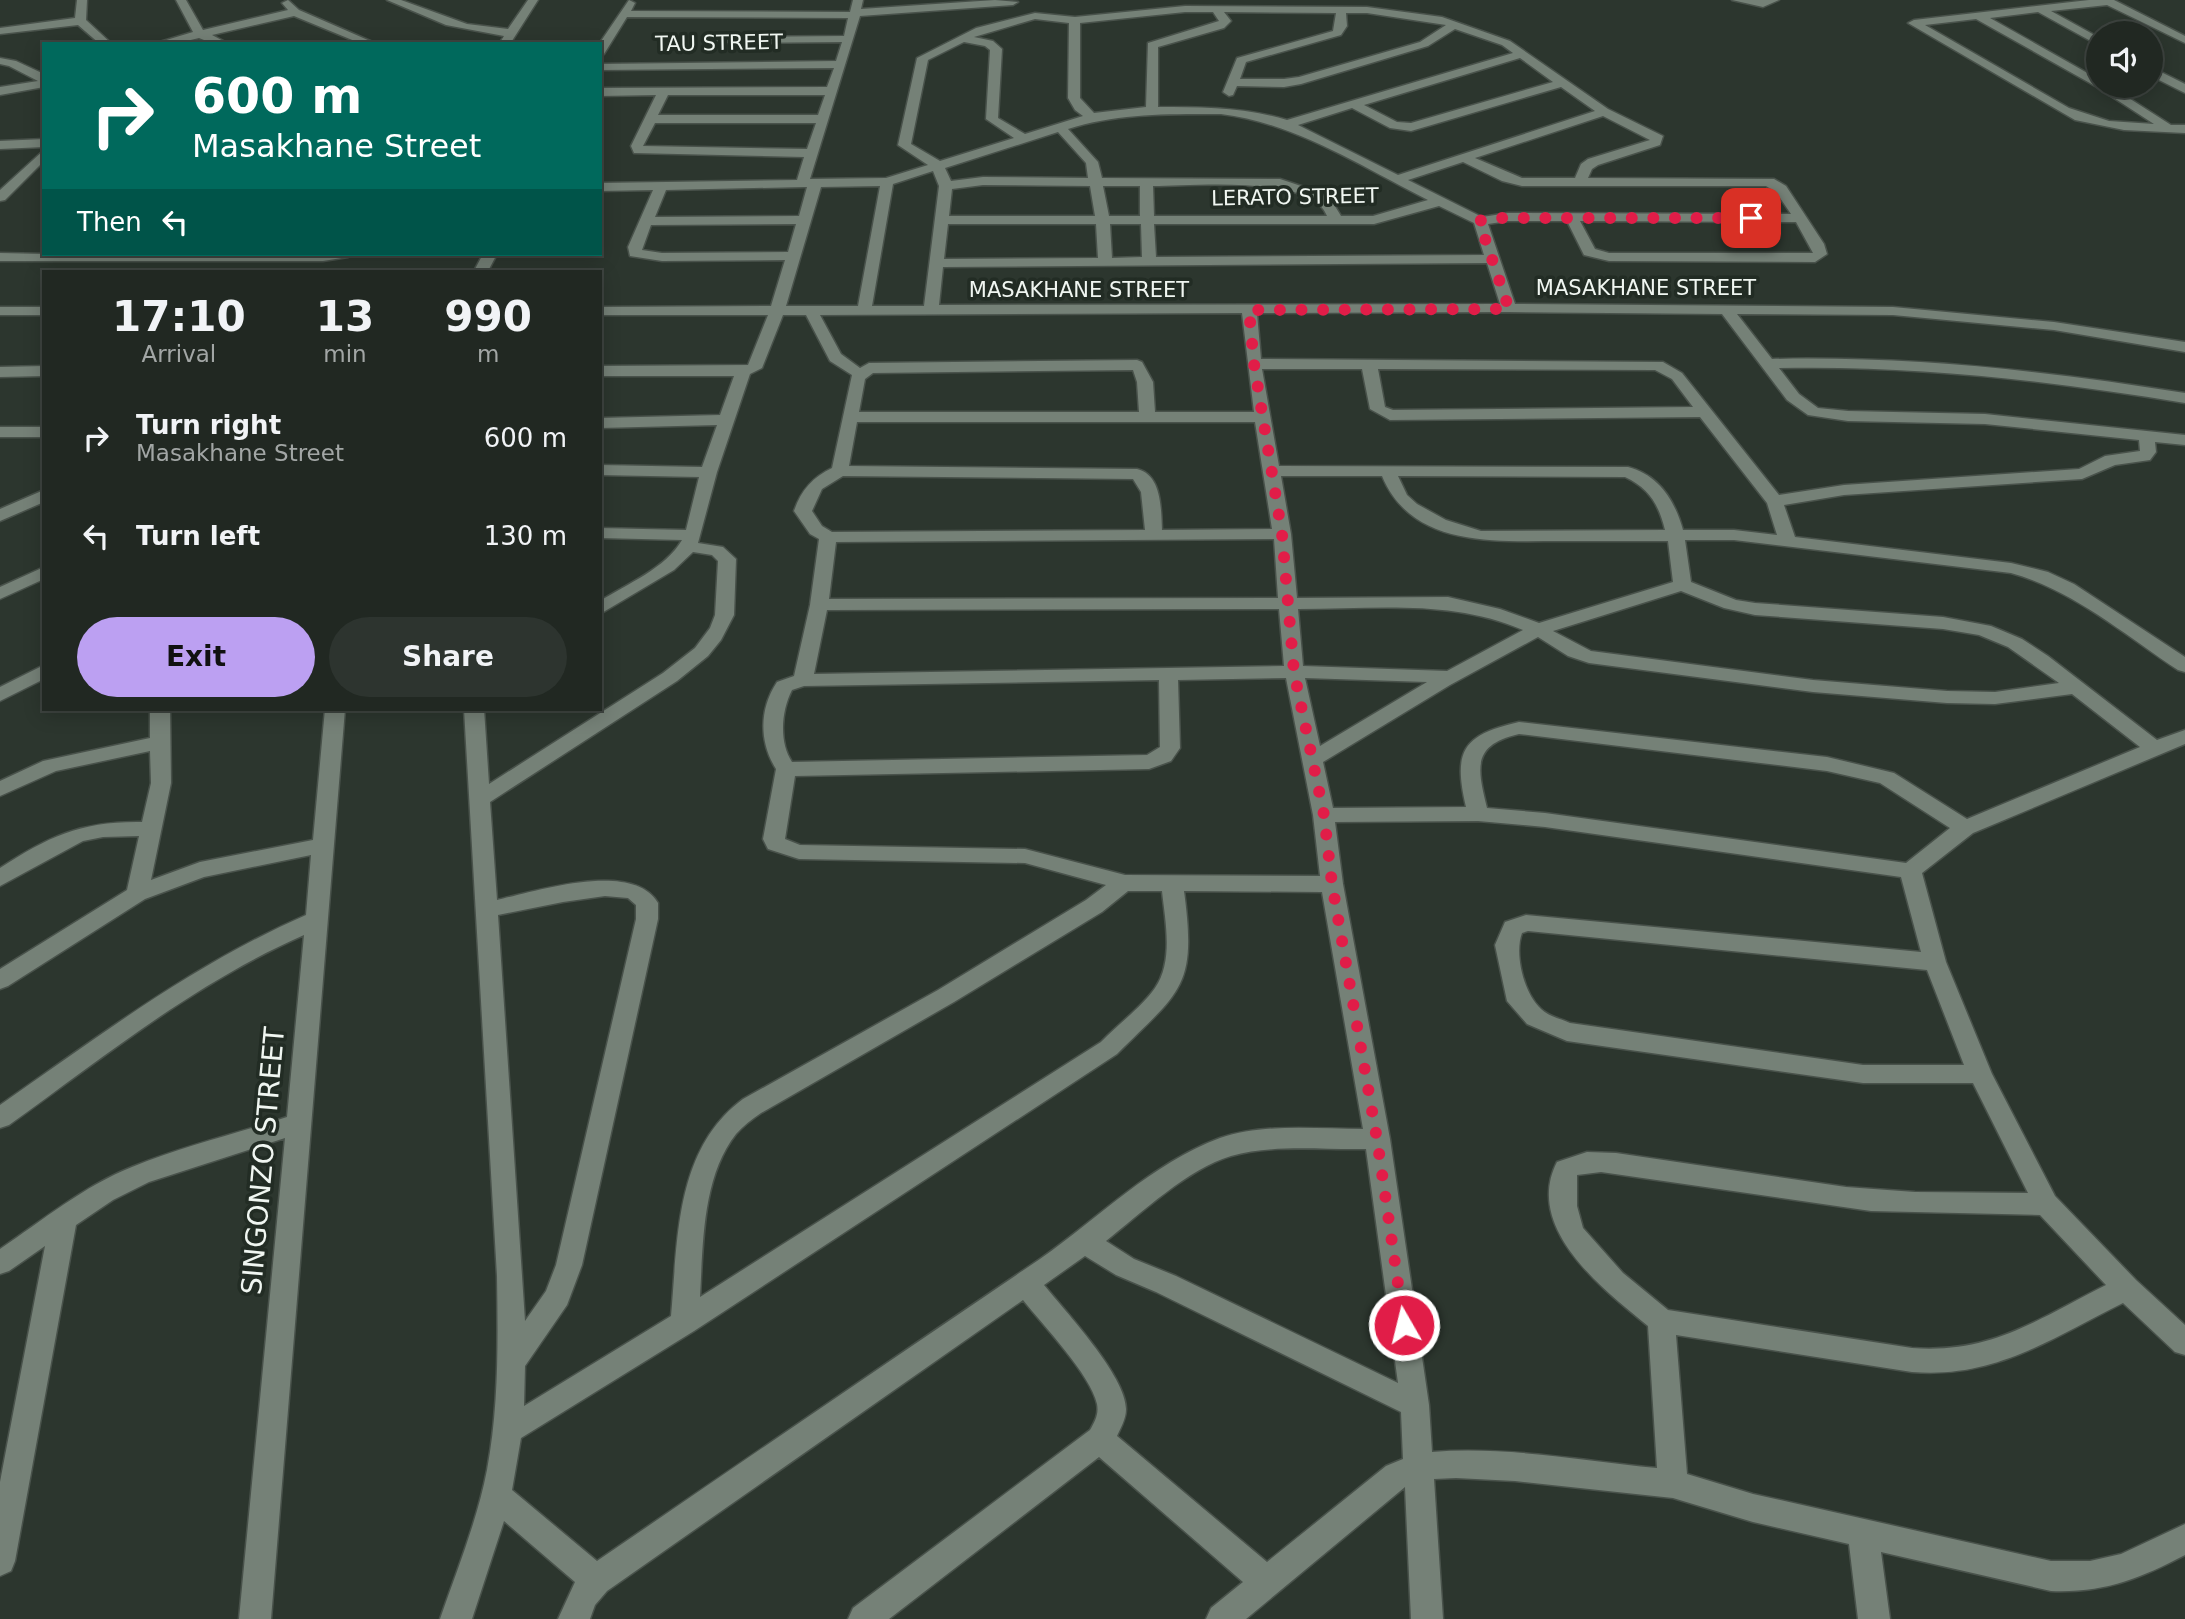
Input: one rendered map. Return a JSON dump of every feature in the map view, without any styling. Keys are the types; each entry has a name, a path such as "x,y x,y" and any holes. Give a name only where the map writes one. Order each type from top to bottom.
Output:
{"street":[{"path":"80,21 82,0"},
{"path":"181,0 200,34 219,42"},
{"path":"285,0 295,12 367,42"},
{"path":"392,0 455,26 491,33 512,33"},
{"path":"506,42 533,0"},
{"path":"602,49 631,0"},
{"path":"696,15 704,0"},
{"path":"1737,0 1763,4 1774,0"},
{"path":"2147,21 2107,1 1914,23 2078,117 2105,126 2185,129"},
{"path":"624,14 732,15 1013,2"},
{"path":"1221,110 1241,60 1337,33 1341,26 1341,8"},
{"path":"931,311 946,186 937,165 908,150 904,145 923,58 980,30 1021,18 1043,15 1075,20 1149,11 1341,8 1435,19 1455,24 1506,43 1604,112 1655,134 1657,140 1593,162 1586,167 1580,182"},
{"path":"602,371 743,371 754,368 759,361 804,220 812,152 838,64 849,39 856,9"},
{"path":"1152,110 1152,45 1220,26 1225,21 1216,9"},
{"path":"2040,9 2086,35"},
{"path":"166,42 295,12"},
{"path":"1975,14 2086,77"},
{"path":"732,15 716,53 849,39"},
{"path":"1075,20 1074,98 1079,107 1092,117"},
{"path":"0,32 80,21 105,42"},
{"path":"1234,82 1284,83 1301,80 1424,44 1455,24"},
{"path":"2163,29 2185,27"},
{"path":"2163,29 2185,40"},
{"path":"966,39 989,43 996,48 992,119 1023,138"},
{"name":"TAU STREET","path":"602,67 716,53 838,64"},
{"path":"1287,124 1523,54"},
{"path":"0,61 38,72"},
{"path":"2163,77 2185,89"},
{"path":"0,91 42,81"},
{"path":"1351,103 1394,125 1411,127 1562,83"},
{"path":"602,92 831,91"},
{"path":"664,92 637,146 638,150 812,152"},
{"path":"2123,98 2167,128"},
{"path":"602,187 887,182 1092,117 1152,110 1221,110 1253,114 1287,124 1479,221 1508,217 1800,218"},
{"path":"1398,179 1604,112"},
{"path":"650,119 822,119"},
{"path":"1060,127 1089,156 1097,182 1103,220 1105,260"},
{"path":"0,145 42,143"},
{"path":"0,197 42,156"},
{"path":"1464,158 1513,181 1766,181 1781,189 1817,244 1819,256 1609,257 1589,252 1572,218"},
{"path":"946,186 983,181 1287,184 1320,199 1333,211 1335,220"},
{"path":"864,311 887,182"},
{"path":"1146,184 1149,261"},
{"path":"661,186 635,247 635,253 794,256"},
{"name":"LERATO STREET","path":"940,220 1335,220 1385,218 1440,201"},
{"path":"646,220 804,220"},
{"path":"1479,221 1509,309"},
{"path":"0,257 77,256"},
{"path":"142,270 153,256"},
{"path":"255,256 330,256"},
{"path":"936,263 1494,260"},
{"name":"MASAKHANE STREET","path":"602,311 1509,309 1928,313 2054,326 2185,347"},
{"path":"1249,310 1254,364 1274,471 1282,534 1294,672 1324,815 1332,884 1377,1139 1415,1405 1427,1619"},
{"path":"1726,310 1793,397 1814,412 1848,416 1985,419 2185,440"},
{"path":"0,311 42,311"},
{"path":"811,311 833,359 848,370 861,373 869,368 885,366 1137,365 1142,370 1146,384 1147,416"},
{"path":"1768,365 1840,362 1924,365 2062,378 2185,398"},
{"path":"1254,364 1651,363 1677,376 1775,502 1788,541"},
{"path":"1369,365 1376,405 1390,415 1704,412"},
{"path":"0,372 42,371"},
{"path":"602,608 668,566 690,541 709,472 743,371"},
{"path":"840,471 861,373"},
{"path":"852,417 1263,417"},
{"path":"602,423 726,421"},
{"path":"0,432 42,432"},
{"path":"1775,502 1793,496 1844,490 2082,474 2111,460 2144,456 2148,452 2147,438"},
{"path":"602,470 709,472"},
{"path":"1154,534 1147,484 1137,474 840,471 819,482 810,492 803,511 816,530 828,537 1282,534"},
{"path":"1274,471 1628,472 1644,478 1661,497 1677,535 1682,585"},
{"path":"1388,472 1399,494 1409,506 1444,525 1470,534 1498,537 1734,535 1976,563 2042,576 2081,596 2185,666"},
{"path":"0,516 42,496"},
{"path":"480,799 670,677 698,656 717,637 725,618 727,559 717,551 690,541 602,533"},
{"path":"803,680 819,605 828,537"},
{"path":"0,594 42,573"},
{"path":"1312,760 1537,630 1682,585 1731,604 1755,609 1933,622 1984,630 2015,643 2078,687 2155,748"},
{"path":"819,605 1448,603 1484,610 1537,630 1568,649 1589,657 1813,687 1995,698 2078,687"},
{"path":"0,695 42,672"},
{"path":"1332,884 1123,883 1106,876 1025,856 788,850 776,844 774,839 786,769 775,752 775,709 784,686 803,680 1294,672 1452,677"},
{"path":"786,769 1149,762 1164,756 1170,748 1168,673"},
{"path":"137,894 161,783 160,711"},
{"name":"SINGONZO STREET","path":"255,1619 321,846 340,711"},
{"path":"456,1619 496,1495 513,1360 510,1266 474,711"},
{"path":"1478,814 1468,763 1471,754 1489,738 1519,728 1814,763 1876,775 1900,785 1965,828"},
{"path":"1324,815 1478,814 1545,820 1910,871 1965,828 2185,736"},
{"path":"0,789 50,766 160,743"},
{"path":"0,878 42,852 86,832 152,829"},
{"path":"0,980 137,894 200,870 321,846"},
{"path":"1910,871 1935,962 1980,1074 2046,1204 2126,1288 2185,1343"},
{"path":"684,1322 698,1192 705,1164 728,1125 752,1106 946,996 1094,906 1123,883"},
{"path":"506,1432 684,1322 1109,1048 1166,990 1178,943 1172,885"},
{"path":"487,910 599,889 620,888 637,892 647,903 647,919 569,1265 557,1297 513,1360"},
{"path":"0,1118 228,961 272,937 316,920"},
{"path":"1935,962 1526,923 1514,928 1506,944 1519,1001 1535,1018 1567,1032 1863,1074 1980,1074"},
{"path":"0,1263 64,1217 104,1192 141,1174 297,1124"},
{"path":"574,1619 584,1595 596,1580 1085,1242 1164,1180 1206,1155 1228,1146 1267,1140 1377,1139"},
{"path":"2046,1204 1871,1200 1759,1187 1587,1161 1575,1162 1566,1169 1563,1182 1564,1206 1571,1233 1613,1281 1661,1321 1912,1360 1953,1362 1976,1358 2010,1345 2126,1288"},
{"path":"0,1561 64,1217"},
{"path":"1085,1242 1125,1267 1166,1284 1415,1405"},
{"path":"864,1619 1101,1439 1108,1425 1111,1402 1087,1361 1026,1283"},
{"path":"1661,1321 1673,1484"},
{"path":"1101,1439 1266,1581"},
{"path":"1222,1619 1396,1476 1418,1467 1456,1464 1515,1467 1673,1484 1753,1508 2051,1576 2086,1578 2113,1574 2185,1539"},
{"path":"496,1495 596,1580"},
{"path":"1864,1533 1874,1619"}],"route":[{"path":"1404,1325 1377,1139 1332,884 1324,815 1294,672 1282,534 1274,471 1254,364 1249,310 1509,309 1479,221 1492,218 1751,218"}]}
